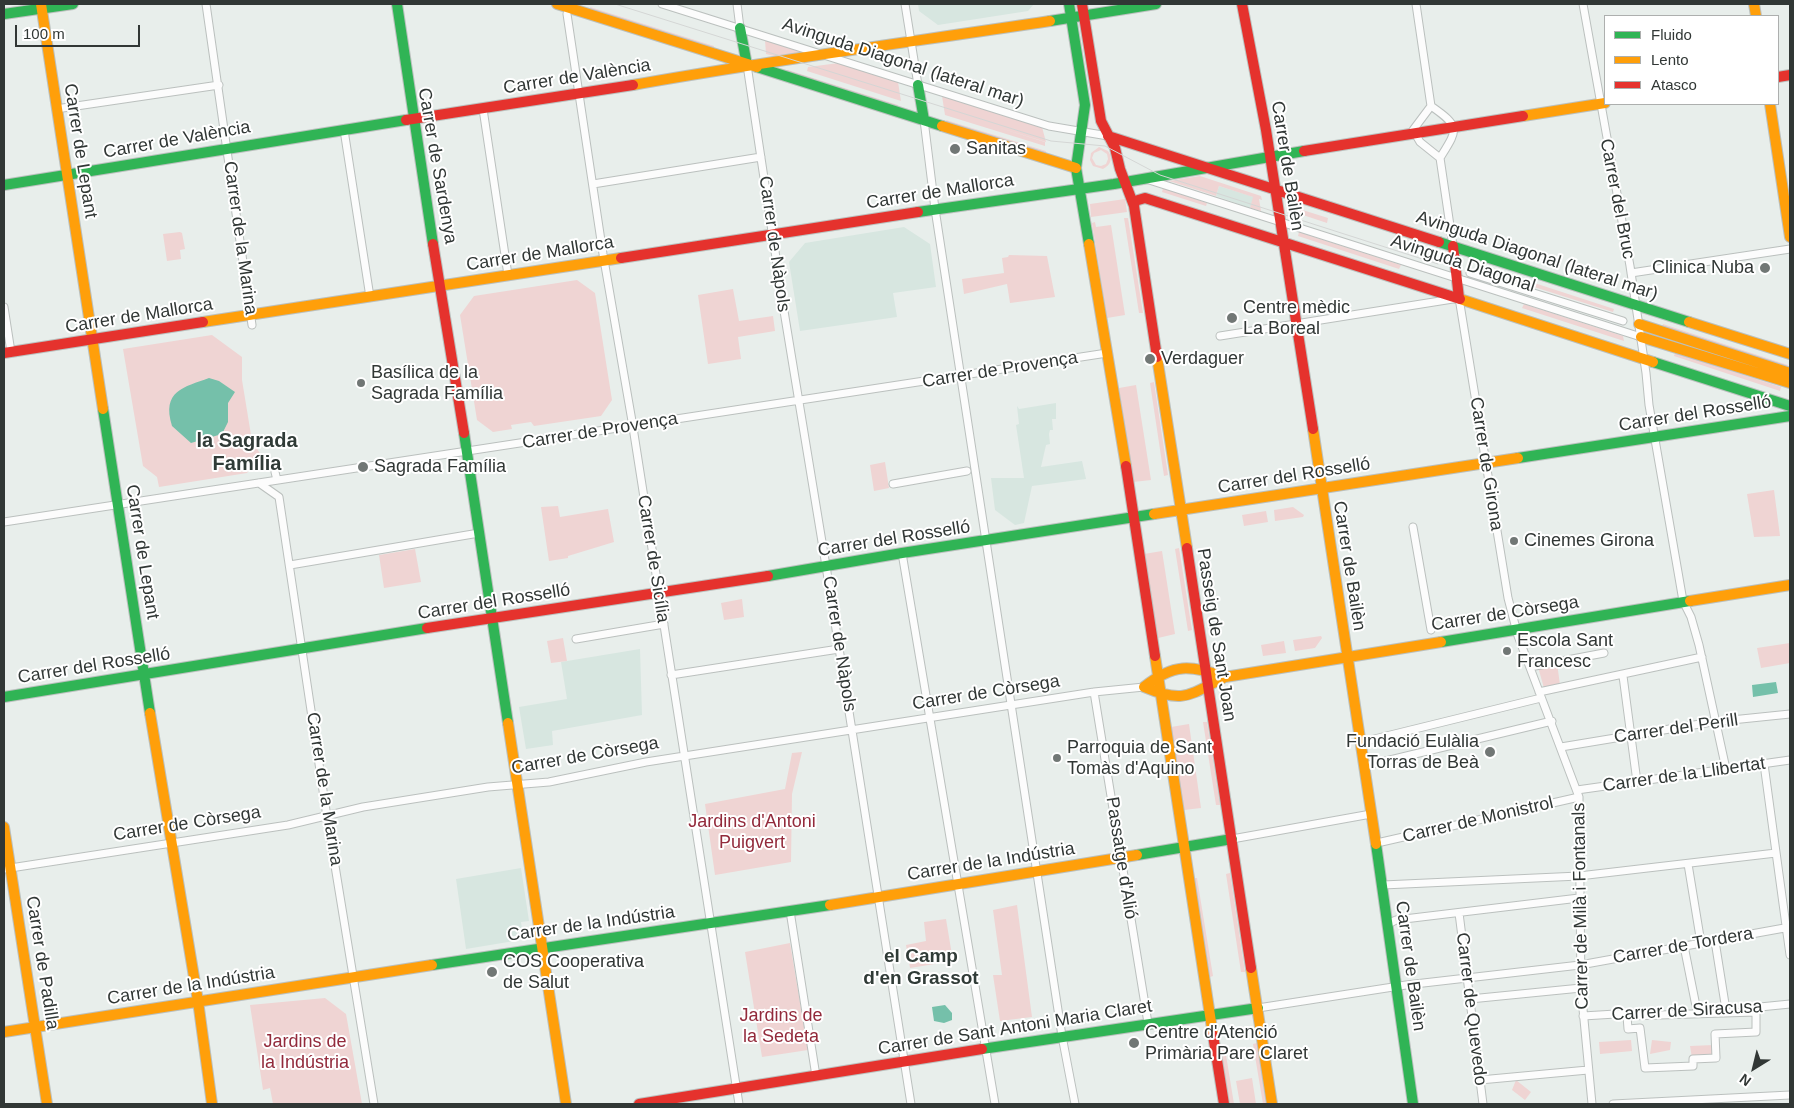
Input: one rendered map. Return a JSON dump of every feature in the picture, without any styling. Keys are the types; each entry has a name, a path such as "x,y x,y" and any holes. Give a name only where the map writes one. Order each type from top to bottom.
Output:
{"main road":[{"path":"4,14 41,6 73,4"},
{"name":"Carrer de Sardenya","path":"396,4 412,120 441,285 467,451 566,1104"},
{"path":"1069,4 1085,105 1076,168 1107,353 1224,1104"},
{"path":"1082,4 1098,110 1108,136"},
{"name":"Carrer de València","path":"4,185 578,94 747,65 825,55 1156,4"},
{"name":"Carrer de Bailèn","path":"1242,4 1270,157 1320,489 1362,742 1413,1104"},
{"name":"Carrer de Lepant","path":"41,6 144,675 198,1001 212,1104"},
{"path":"563,7 747,65 768,69 1076,168"},
{"path":"740,28 747,65"},
{"path":"918,85 924,120"},
{"path":"1123,178 1142,178 1413,134 1452,124 1602,104"},
{"path":"1770,105 1790,237"},
{"name":"Avinguda Diagonal (lateral mar)","path":"1108,136 1790,354"},
{"name":"Passeig de Sant Joan","path":"1108,136 1115,148 1123,178 1134,206 1272,1104"},
{"name":"Carrer de Mallorca","path":"7,352 252,320 370,296 1080,187 1123,178"},
{"path":"1134,206 1136,201 1145,198 1790,406"},
{"path":"1454,246 1458,298"},
{"path":"1639,324 1790,373"},
{"name":"Avinguda Diagonal","path":"1641,337 1790,384"},
{"name":"Carrer del Rosselló","path":"4,697 491,618 658,594 902,553 1790,416"},
{"name":"Carrer de Còrsega","path":"1225,677 1790,585"},
{"path":"1181,666 1205,670 1225,677 1185,698 1159,694 1144,687 1156,676 1181,666"},
{"name":"Carrer de Padilla","path":"4,827 7,868 47,1104"},
{"name":"Carrer de la Indústria","path":"4,1032 790,911 1232,839"},
{"name":"Carrer de Sant Antoni Maria Claret","path":"639,1104 1062,1036 1258,1008"}],"street":[{"name":"Carrer de la Marina","path":"206,4 252,320"},
{"name":"Avinguda Diagonal (lateral mar)","path":"662,4 1049,126 1080,135 1108,136"},
{"path":"737,4 740,28"},
{"path":"905,4 918,85"},
{"path":"1416,4 1431,106 1452,124 1454,134 1440,158 1454,246"},
{"name":"Carrer del Bruc","path":"1583,4 1636,304 1654,437 1683,601 1691,617 1702,657 1726,769"},
{"name":"Carrer de Sicília","path":"563,7 664,624 739,1104"},
{"name":"Carrer de Nàpols","path":"747,65 798,400 911,1104"},
{"path":"56,109 218,84"},
{"path":"1431,106 1414,127 1413,134 1440,158"},
{"path":"483,109 508,275"},
{"path":"924,120 935,209 1011,705 1062,1036 1075,1104"},
{"path":"344,130 370,296"},
{"path":"592,184 761,157"},
{"name":"Avinguda Diagonal","path":"1142,178 1641,337"},
{"path":"1630,272 1790,249"},
{"name":"Avinguda Diagonal","path":"1470,273 1623,321"},
{"path":"1220,336 1458,298"},
{"name":"Carrer de Girona","path":"1458,298 1506,587 1516,629"},
{"path":"4,307 7,352"},
{"name":"Carrer de Provença","path":"4,522 1107,353"},
{"path":"893,484 967,471"},
{"path":"275,472 277,480"},
{"name":"Carrer de la Marina","path":"259,483 279,497 327,817 355,977 374,1104"},
{"path":"1413,527 1431,630"},
{"path":"290,565 479,533"},
{"path":"902,553 995,1104"},
{"path":"576,639 664,624"},
{"name":"Carrer de Milà i Fontanals","path":"1516,629 1578,793 1581,988 1592,1104"},
{"path":"671,675 839,649"},
{"path":"1530,667 1604,653"},
{"path":"1362,742 1540,695 1702,657"},
{"path":"1622,676 1637,782"},
{"name":"Carrer de Còrsega","path":"7,868 288,825 381,804 488,787 549,782 685,756 1094,692 1144,687"},
{"name":"Passatge d'Alió","path":"1094,692 1148,1023"},
{"name":"Carrer del Perill","path":"1561,746 1630,734 1790,714"},
{"path":"1365,766 1552,721"},
{"name":"Carrer de la Llibertat","path":"1578,793 1637,782 1790,760"},
{"path":"1764,764 1776,853 1789,928 1790,955"},
{"name":"Carrer de Monistrol","path":"1377,843 1578,793"},
{"path":"1232,839 1372,814"},
{"path":"1383,885 1578,876 1776,853"},
{"path":"1688,864 1701,943"},
{"path":"1388,924 1396,920 1579,898"},
{"path":"790,911 816,1076"},
{"name":"Carrer de Quevedo","path":"1459,913 1483,1104"},
{"name":"Carrer de Tordera","path":"1397,986 1580,965 1789,928"},
{"path":"1715,941 1726,1010"},
{"path":"1684,946 1697,1011"},
{"name":"Carrer de Sant Antoni Maria Claret","path":"1258,1008 1397,986"},
{"path":"1470,999 1581,988"},
{"name":"Carrer de Siracusa","path":"1583,1016 1726,1010 1790,1004"},
{"path":"1756,1012 1756,1032 1715,1034 1716,1058 1692,1059 1693,1066 1644,1068 1640,1028 1628,1029 1627,1016 1756,1012"},
{"path":"1480,1080 1588,1070"},
{"path":"1613,1104 1684,1102 1790,1095"}],"shaded area":[{"path":"918,4 1034,4 1028,11 938,25 919,11"},
{"path":"1219,186 1254,197 1250,208 1216,196"},
{"path":"904,227 930,244 936,287 893,293 897,317 800,331 789,262 805,243"},
{"path":"209,378 219,381 235,392 228,403 228,422 222,434 191,443 172,426 169,414 170,405 172,398 177,392 191,384"},
{"path":"1056,403 1056,419 1052,419 1053,430 1050,430 1049,434 1050,444 1046,445 1041,467 1082,461 1086,479 1032,486 1024,523 1015,525 995,510 991,478 1024,478 1016,425 1019,424 1017,406 1019,409"},
{"path":"640,649 642,715 552,731 553,745 526,749 519,707 567,699 561,662"},
{"path":"1776,682 1778,693 1753,697 1752,685"},
{"path":"521,868 529,921 521,922 522,929 517,931 518,936 513,936 514,941 466,949 456,879"},
{"path":"945,1005 952,1013 952,1020 944,1023 934,1021 932,1007"}],"green space":[{"path":"590,7 714,46 714,50 591,11"},
{"path":"765,40 802,52 774,56 766,54"},
{"path":"839,63 898,82 901,101 807,71 808,67"},
{"path":"788,70 898,105 897,107 782,71"},
{"path":"942,96 1042,127 1046,142 997,127 1045,142 1045,146 945,115"},
{"path":"946,120 1046,151 1046,154 947,123"},
{"path":"1099,147 1108,151 1111,159 1103,169 1093,166 1090,160 1091,153","holes":["1101,150 1107,154 1106,164 1096,165 1092,158 1094,153"]},
{"path":"1200,176 1261,196 1262,200 1259,199 1261,211 1250,208 1253,197 1219,186 1216,196 1169,181"},
{"path":"1163,188 1207,203 1206,206 1162,192"},
{"path":"1125,199 1127,212 1091,217 1090,204"},
{"path":"1293,207 1328,218 1327,223 1294,212"},
{"path":"1124,218 1128,218 1143,313 1139,313"},
{"path":"1095,222 1096,227 1111,225 1125,315 1107,318 1092,223"},
{"path":"1299,232 1401,265 1399,269 1298,236"},
{"path":"182,233 185,249 180,250 181,259 167,261 163,234"},
{"path":"1009,255 1047,256 1055,297 1010,303 1007,284 964,294 962,279 1004,273 1002,258"},
{"path":"1513,276 1614,309 1613,312 1512,280"},
{"path":"577,280 595,293 612,400 601,416 534,426 531,422 511,425 512,429 493,432 477,420 460,315 474,296"},
{"path":"733,289 739,321 773,316 775,331 738,337 741,359 708,364 698,295"},
{"path":"1524,304 1623,336 1624,341 1522,308"},
{"path":"1663,324 1788,365 1787,369 1662,328"},
{"path":"212,335 242,357 242,380 252,441 261,455 247,473 159,487 157,477 143,466 123,349"},
{"path":"1675,353 1781,387 1780,391 1674,356"},
{"path":"1154,382 1168,475 1164,476 1150,383"},
{"path":"1136,385 1151,480 1133,482 1119,388"},
{"path":"885,462 889,488 874,491 870,465"},
{"path":"1774,490 1780,536 1754,537 1747,494"},
{"path":"558,506 560,517 608,509 614,542 568,556 568,558 549,561 541,507"},
{"path":"1293,507 1304,515 1303,517 1275,521 1274,510"},
{"path":"1266,511 1268,522 1244,526 1242,515"},
{"path":"1179,548 1192,630 1188,631 1175,549"},
{"path":"415,549 421,582 384,588 379,555"},
{"path":"1162,551 1175,634 1158,638 1144,554"},
{"path":"742,599 744,617 724,620 721,603"},
{"path":"1321,636 1322,638 1315,648 1295,651 1293,640"},
{"path":"563,638 567,661 551,663 547,641"},
{"path":"1284,641 1286,653 1263,656 1261,645"},
{"path":"1790,643 1790,663 1761,668 1757,648"},
{"path":"1557,663 1560,685 1544,688 1538,667"},
{"path":"1203,722 1207,722 1220,805 1216,805"},
{"path":"1189,724 1201,808 1184,810 1171,727"},
{"name":"Jardins d'Antoni Puigvert","path":"802,752 792,794 791,862 715,875 705,804 785,789 792,753"},
{"path":"1230,873 1245,972 1241,972 1226,874"},
{"path":"1194,878 1197,878 1213,976 1210,977"},
{"path":"1017,905 1032,1017 1000,1021 993,975 1002,975 993,910"},
{"path":"946,919 953,961 910,968 906,945 926,941 924,922"},
{"name":"Jardins de la Sedeta","path":"790,943 808,1050 762,1057 745,952"},
{"name":"Jardins de la Indústria","path":"325,998 346,1014 362,1104 273,1104 270,1088 263,1090 250,1005"},
{"path":"1631,1040 1632,1051 1600,1054 1599,1042"},
{"path":"1652,1040 1671,1042 1670,1050 1650,1054"},
{"path":"1257,1043 1266,1104 1263,1104 1253,1044"},
{"path":"1714,1045 1715,1058 1692,1058 1690,1046"},
{"path":"1225,1049 1234,1104 1230,1104 1221,1050"},
{"path":"1252,1078 1256,1104 1240,1104 1236,1081"},
{"path":"1516,1080 1531,1092 1525,1100 1512,1090"}],"tram line":[{"path":"615,4 1051,141 1105,146 1160,175 1438,264"}],"traffic: fast":[{"path":"4,14 73,4"},
{"path":"397,4 433,244"},
{"path":"1069,4 1085,105 1076,168 1089,244"},
{"path":"1050,21 1156,4"},
{"path":"740,28 747,65"},
{"path":"757,67 942,126"},
{"path":"918,85 924,120"},
{"path":"4,185 406,120"},
{"path":"918,212 1114,184 1304,151"},
{"path":"1439,242 1689,322"},
{"path":"1653,362 1790,406"},
{"path":"103,409 150,713"},
{"path":"1518,458 1790,416"},
{"path":"464,433 508,723"},
{"path":"768,576 1154,514"},
{"path":"1441,642 1690,601"},
{"path":"4,697 427,628"},
{"path":"1137,855 1232,839"},
{"path":"1376,844 1413,1104"},
{"path":"432,965 830,905"},
{"path":"982,1049 1258,1008"}],"traffic: slow":[{"path":"41,4 103,409"},
{"path":"557,4 757,67"},
{"path":"1754,4 1756,15"},
{"path":"633,85 789,59 1050,21"},
{"path":"1523,116 1604,103"},
{"path":"1770,105 1790,237"},
{"path":"942,126 1076,168"},
{"path":"1089,244 1126,466"},
{"path":"203,322 621,258"},
{"path":"1460,299 1653,362"},
{"path":"1689,322 1790,354"},
{"path":"1639,324 1790,373"},
{"path":"1641,337 1790,383"},
{"path":"1157,357 1187,548"},
{"path":"1313,429 1376,844"},
{"path":"1154,514 1518,458"},
{"path":"1690,601 1790,585"},
{"path":"1225,677 1202,670 1183,668 1164,674 1144,687 1168,695 1186,695 1203,689 1225,677 1441,642"},
{"path":"1155,656 1213,1035"},
{"path":"150,713 198,1001 212,1104"},
{"path":"508,723 566,1104"},
{"path":"4,827 47,1104"},
{"path":"830,905 1137,855"},
{"path":"4,1032 432,965"},
{"path":"1251,968 1272,1104"}],"traffic: jam":[{"path":"1082,4 1101,121 1115,148 1120,169 1134,206 1157,357"},
{"path":"1242,4 1266,130 1313,429"},
{"path":"1779,77 1790,75"},
{"path":"406,120 633,85"},
{"path":"1304,151 1523,116"},
{"path":"1108,136 1439,242"},
{"path":"1134,206 1135,201 1145,198 1460,299"},
{"path":"621,258 918,212"},
{"path":"433,244 464,433"},
{"path":"1453,246 1459,298"},
{"path":"4,353 203,322"},
{"path":"1126,466 1155,656"},
{"path":"1187,548 1251,968"},
{"path":"427,628 768,576"},
{"path":"1213,1035 1224,1104"},
{"path":"639,1104 982,1049"}],"place":[{"name":"Sanitas","path":"955,149"},
{"name":"Clinica Nuba","path":"1765,268"},
{"name":"Centre mèdic La Boreal","path":"1232,318"},
{"name":"Verdaguer","path":"1150,359"},
{"name":"Basílica de la Sagrada Família","path":"361,383"},
{"name":"Sagrada Família","path":"363,467"},
{"name":"Cinemes Girona","path":"1514,541"},
{"name":"Escola Sant Francesc","path":"1507,651"},
{"name":"Fundació Eulàlia Torras de Beà","path":"1490,752"},
{"name":"Parroquia de Sant Tomàs d'Aquino","path":"1057,758"},
{"name":"COS Cooperativa de Salut","path":"492,972"},
{"name":"Centre d'Atenció Primària Pare Claret","path":"1134,1043"}],"district":[{"name":"la Sagrada Família","path":"247,452"},
{"name":"el Camp d'en Grassot","path":"921,968"}]}
